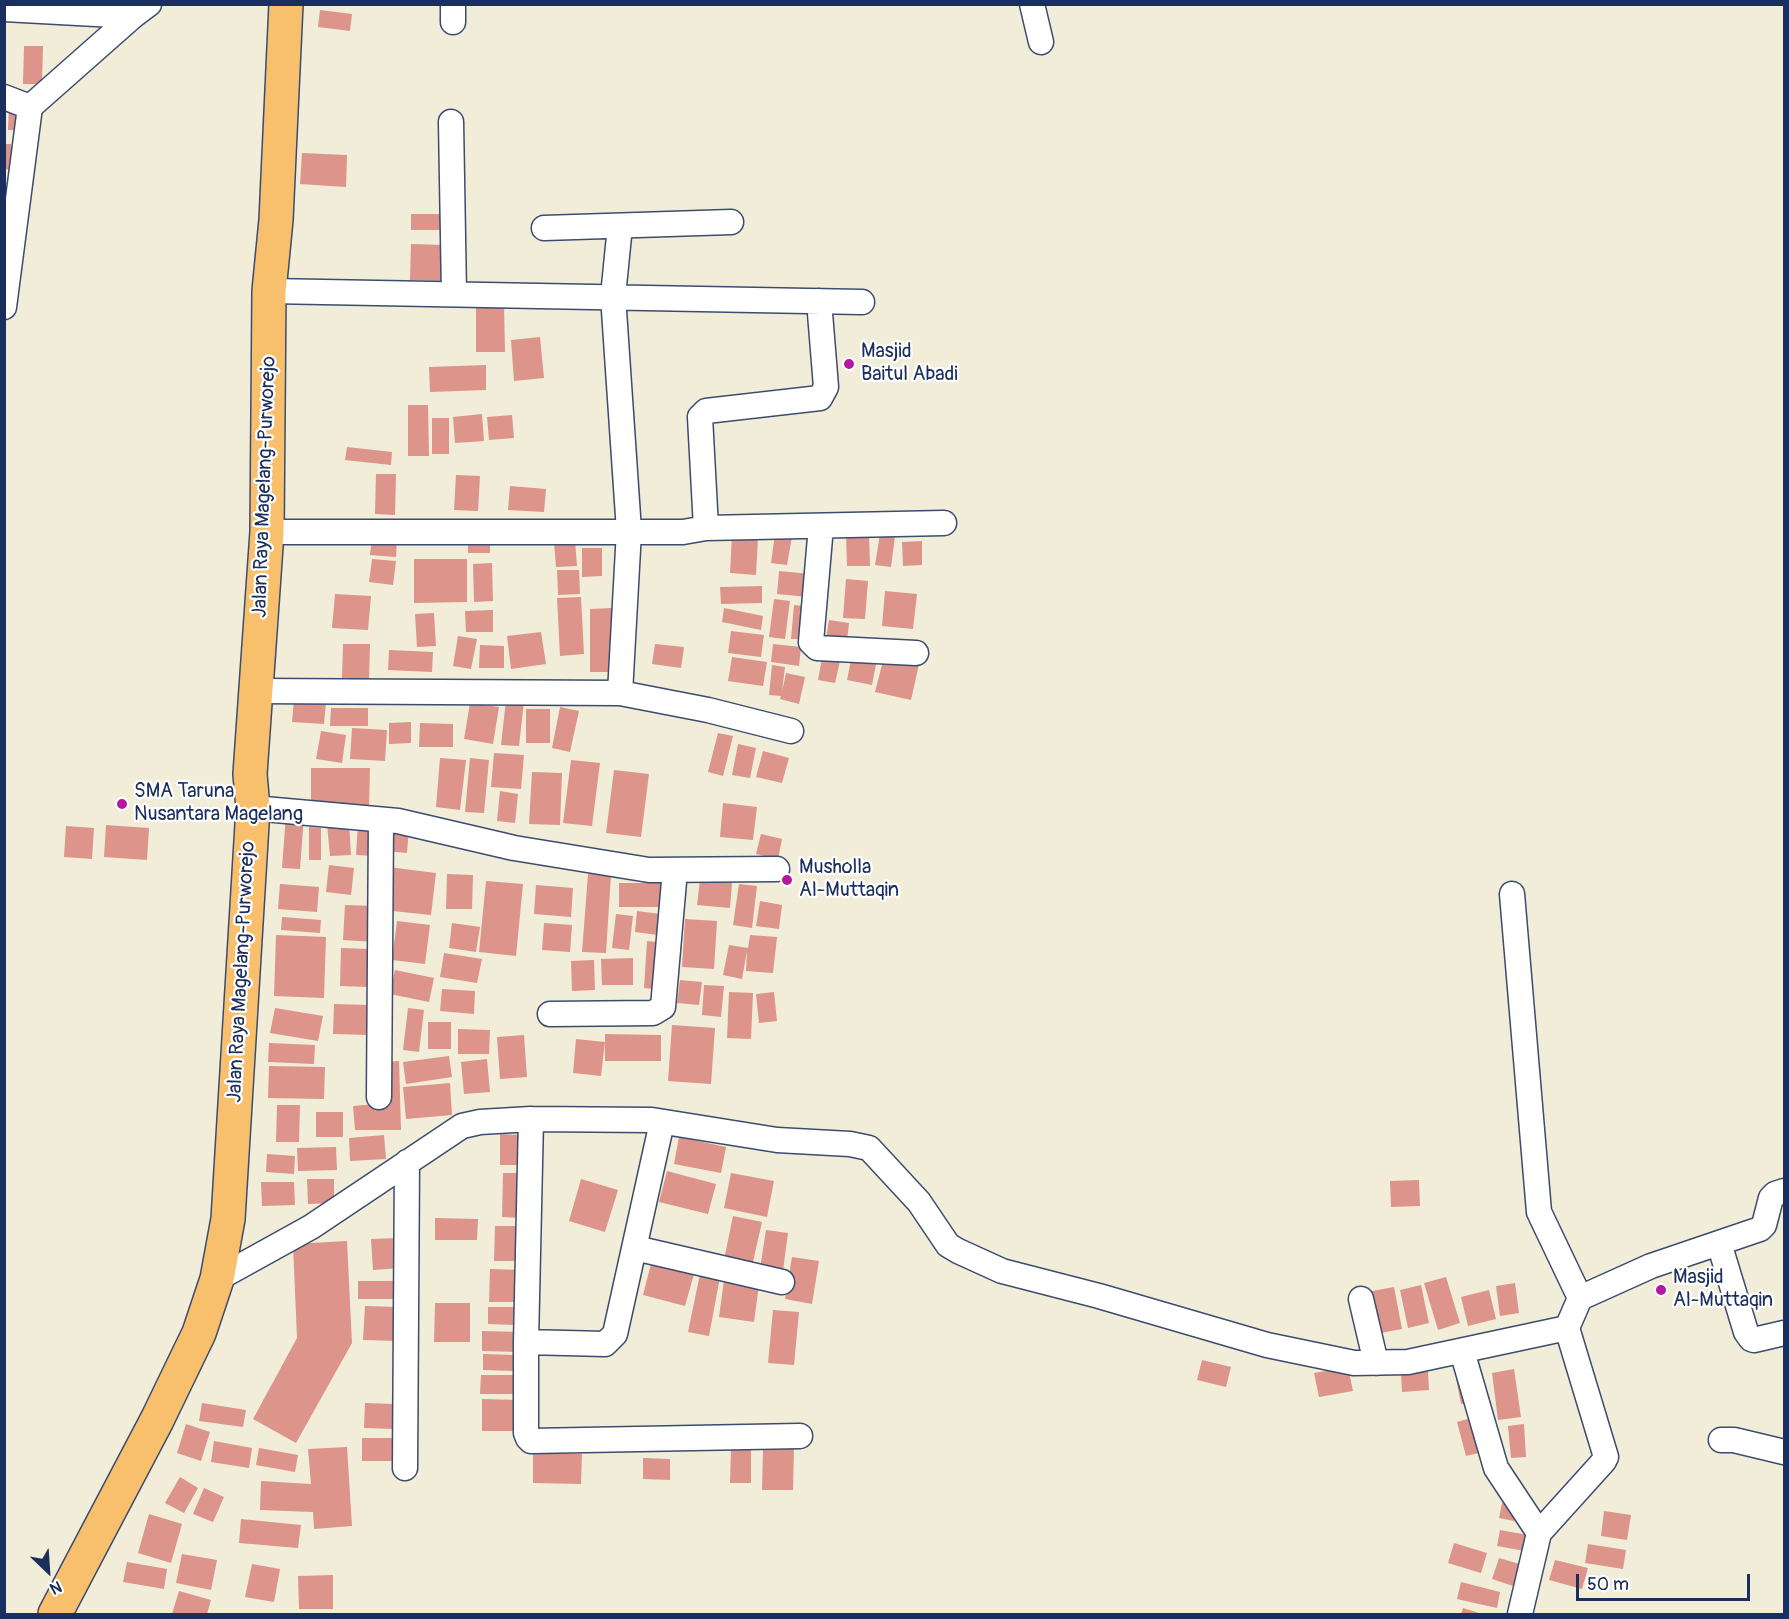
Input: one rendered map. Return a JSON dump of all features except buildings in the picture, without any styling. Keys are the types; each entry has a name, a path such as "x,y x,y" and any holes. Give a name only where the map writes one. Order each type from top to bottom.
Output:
{"main road":[{"name":"Jalan Raya Magelang-Purworejo","path":"55,1614 157,1420 199,1333 217,1279 228,1219 253,808 250,774 267,532 269,291 276,220 286,4"}],"street":[{"path":"1032,4 1041,42"},
{"path":"4,9 141,10"},
{"path":"4,307 11,196 30,107 141,10"},
{"path":"4,97 30,107"},
{"path":"452,122 454,294"},
{"path":"544,228 731,222"},
{"path":"620,226 613,296 628,531 620,693"},
{"path":"269,291 862,302"},
{"path":"706,528 700,417 706,411 820,398 826,387 819,301"},
{"path":"267,532 683,532 706,528 944,523"},
{"path":"821,526 811,642 817,648 916,653"},
{"path":"257,691 620,693 708,710 791,731"},
{"path":"253,808 398,821 514,848 649,870 777,869"},
{"path":"379,1097 381,820"},
{"path":"550,1014 653,1013 663,1007 675,870"},
{"path":"1512,894 1539,1212 1580,1298"},
{"path":"217,1279 311,1227 462,1126 480,1122 531,1119 608,1119 662,1122 777,1140 850,1144 869,1148 919,1202 948,1245 1002,1271 1099,1296 1267,1345 1354,1363 1408,1362 1567,1328"},
{"path":"531,1119 526,1342 526,1433 531,1441 800,1436"},
{"path":"526,1342 605,1344 615,1334 662,1122"},
{"path":"405,1468 407,1162"},
{"path":"1520,1614 1539,1533 1606,1457 1567,1328 1580,1298 1651,1266 1760,1229 1764,1225 1771,1198 1785,1191"},
{"path":"1719,1243 1746,1332 1751,1339 1785,1333"},
{"path":"635,1248 782,1282"},
{"path":"1361,1299 1376,1363"},
{"path":"1462,1351 1496,1468 1539,1533"},
{"path":"1721,1440 1734,1440 1785,1452"}],"place":[{"name":"Masjid Baitul Abadi","path":"849,364"},
{"name":"SMA Taruna Nusantara Magelang","path":"122,804"},
{"name":"Musholla Al-Muttaqin","path":"787,880"},
{"name":"Masjid Al-Muttaqin","path":"1661,1290"}]}
